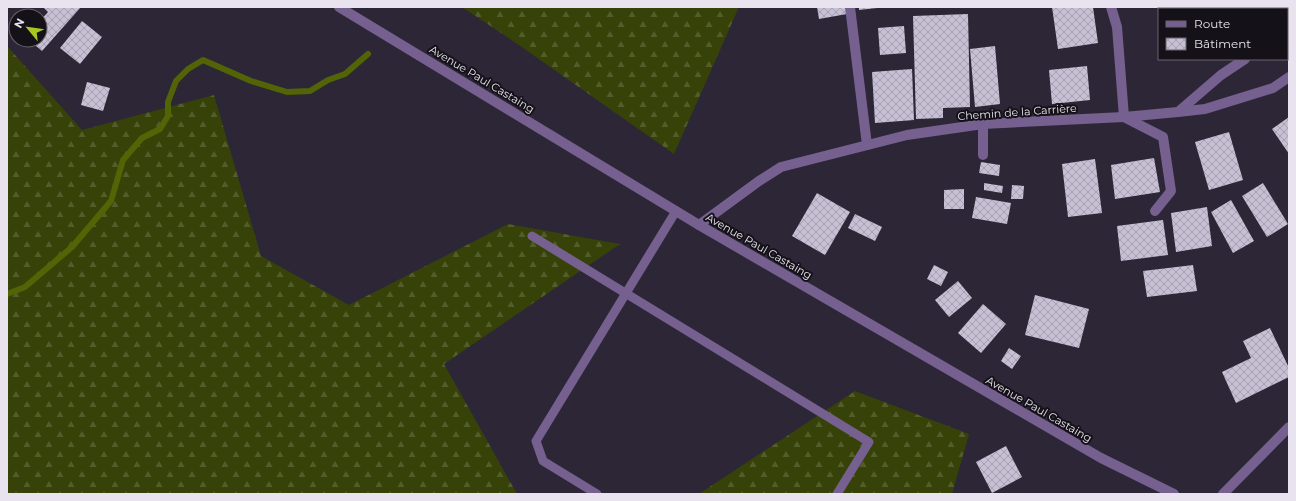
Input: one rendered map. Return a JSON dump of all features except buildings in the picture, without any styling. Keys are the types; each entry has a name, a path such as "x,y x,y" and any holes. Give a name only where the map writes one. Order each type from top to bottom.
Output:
{"street":[{"name":"Avenue Paul Castaing","path":"339,7 699,225 1101,458 1174,494"},
{"path":"850,7 867,145"},
{"path":"1111,7 1117,26 1124,117 1163,137 1171,192 1156,211"},
{"path":"1178,112 1222,75 1244,60"},
{"name":"Chemin de la Carrière","path":"699,225 759,181 781,167 907,135 983,124 1124,117 1204,109 1273,88 1289,78"},
{"path":"983,124 983,155"},
{"path":"1223,494 1289,427"}],"lane":[{"path":"597,494 543,461 536,442 676,211"},
{"path":"532,236 869,442 837,494"}],"green space":[{"path":"462,7 739,7 674,154"},
{"path":"7,46 82,130 214,95 261,256 349,305 508,224 620,244 444,364 517,494 7,494"},
{"path":"855,391 969,434 952,494 699,494"}],"waterway":[{"path":"7,294 25,287 72,247 111,201 123,160 142,138 160,129 168,116 168,102 176,81 188,69 203,60 251,81 287,92 310,91 328,80 345,74 368,54"}]}
